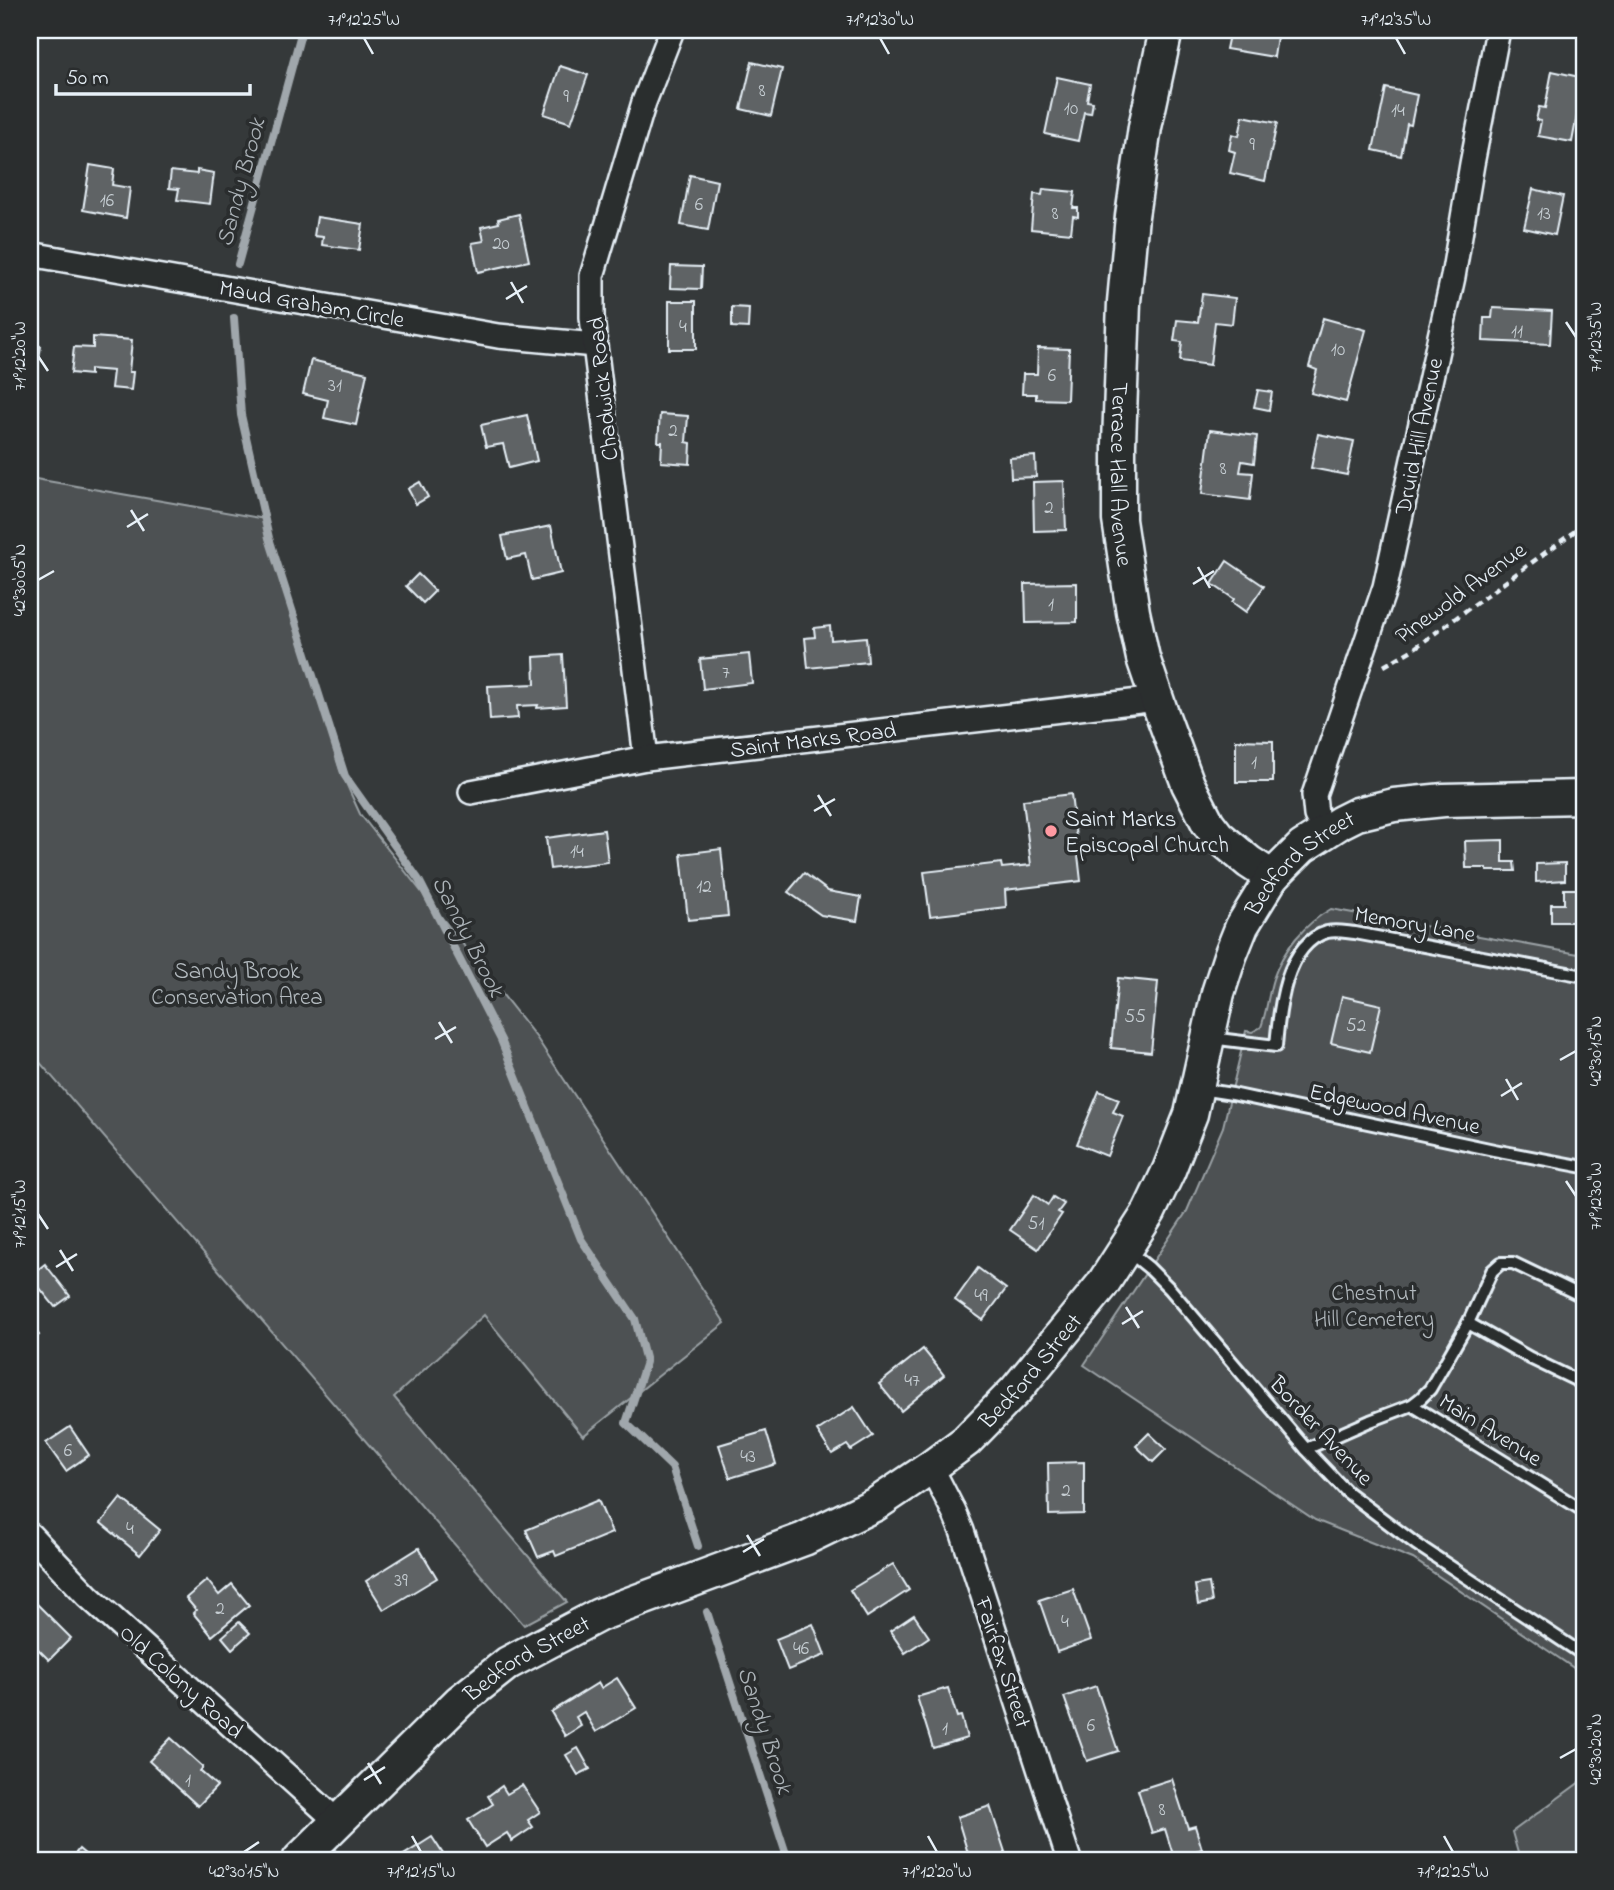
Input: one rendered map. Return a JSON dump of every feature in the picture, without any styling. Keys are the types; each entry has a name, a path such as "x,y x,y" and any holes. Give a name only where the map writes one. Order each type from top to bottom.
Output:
{"main road":[{"name":"Terrace Hall Avenue","path":"1166,30 1144,127 1132,216 1124,302 1119,520 1143,658 1188,784 1209,823 1222,840 1272,877"},
{"name":"Bedford Street","path":"299,1860 460,1701 508,1663 598,1615 804,1539 876,1504 966,1441 1016,1390 1073,1322 1149,1212 1170,1170 1191,1114 1218,992 1242,926 1272,877 1302,847 1324,831 1357,814 1394,805 1456,800 1584,797"}],"street":[{"name":"Chadwick Road","path":"646,758 595,345 592,276 644,102 672,30"},
{"name":"Druid Hill Avenue","path":"1324,831 1316,815 1314,795 1385,587 1453,277 1498,30"},
{"name":"Maud Graham Circle","path":"30,254 498,336 595,345"},
{"name":"Saint Marks Road","path":"471,792 646,758 1157,699"},
{"name":"Fairfax Street","path":"931,1467 962,1531 1069,1860"},
{"name":"Old Colony Road","path":"30,1535 88,1597 338,1822"}],"lane":[{"name":"Memory Lane","path":"1209,1038 1276,1046 1283,995 1295,960 1310,942 1332,931 1584,976"},
{"name":"Edgewood Avenue","path":"1197,1089 1584,1167"},
{"name":"Border Avenue","path":"1125,1250 1149,1268 1170,1289 1306,1449 1347,1492 1416,1544 1584,1656"},
{"path":"1306,1449 1412,1405 1430,1389 1468,1323 1492,1271 1501,1263 1513,1263 1584,1297"},
{"path":"1468,1323 1530,1358 1584,1384"},
{"name":"Main Avenue","path":"1412,1405 1584,1511"}],"path":[{"name":"Pinewold Avenue","path":"1352,684 1412,650 1584,522"}],"green space":[{"name":"Sandy Brook Conservation Area","path":"30,478 265,519 340,770 360,814 536,1037 725,1323 583,1436 484,1315 394,1397 567,1602 524,1625 30,1051"},
{"name":"Chestnut Hill Cemetery","path":"1331,909 1584,955 1584,1675 1413,1559 1315,1520 1084,1365 1187,1211 1223,1127 1246,1031 1252,1032 1261,1027 1273,979 1282,958 1303,930"},
{"path":"1584,1779 1584,1860 1520,1860 1512,1832"}],"building":[{"path":"1230,30 1278,30 1274,57 1226,49"},
{"path":"752,62 782,69 771,116 741,109"},
{"path":"560,66 588,75 571,123 544,114"},
{"path":"1552,71 1584,78 1572,142 1538,136 1541,121 1536,120 1539,107 1545,108"},
{"path":"1057,77 1090,84 1087,101 1093,102 1091,113 1084,112 1078,141 1045,134"},
{"path":"1386,88 1417,95 1411,125 1407,124 1401,156 1373,150"},
{"path":"1243,116 1277,123 1265,181 1230,173 1235,152 1229,150 1232,134 1239,136"},
{"path":"90,165 114,169 112,185 130,188 126,218 83,210"},
{"path":"197,170 214,173 210,204 177,200 179,189 169,188 171,171 197,174"},
{"path":"690,175 717,181 708,230 681,225"},
{"path":"1043,189 1075,192 1073,208 1078,208 1078,217 1073,216 1071,233 1031,229 1034,194 1042,195"},
{"path":"1533,189 1563,196 1555,235 1524,228"},
{"path":"519,214 529,261 478,272 472,243 484,241 481,227"},
{"path":"317,217 363,224 359,250 322,245 323,237 314,236"},
{"path":"671,266 702,267 701,289 670,288"},
{"path":"1202,294 1235,298 1232,324 1215,322 1210,365 1180,361 1182,342 1174,341 1177,320 1198,322"},
{"path":"669,301 696,301 696,349 669,349"},
{"path":"732,307 749,308 748,328 732,327"},
{"path":"1493,308 1552,311 1550,344 1483,341 1484,318 1492,318"},
{"path":"1323,318 1366,330 1346,402 1311,393 1317,370 1309,367"},
{"path":"93,337 132,340 129,372 133,372 131,390 111,388 113,371 90,369 90,375 71,373 74,347 93,348"},
{"path":"30,344 41,346 36,376 30,375"},
{"path":"1038,348 1069,349 1067,400 1036,399 1036,394 1022,394 1023,374 1037,374"},
{"path":"311,360 367,373 356,425 324,418 328,400 303,394"},
{"path":"1258,390 1272,392 1269,410 1254,407"},
{"path":"660,414 688,416 686,442 691,443 690,464 661,462 662,442 658,442"},
{"path":"527,415 537,461 509,468 503,444 486,447 481,425"},
{"path":"1210,430 1257,436 1254,463 1242,461 1240,472 1253,473 1250,500 1202,494"},
{"path":"1318,434 1354,441 1347,475 1311,468"},
{"path":"1035,456 1036,477 1011,478 1010,458"},
{"path":"1064,481 1066,530 1034,531 1033,482"},
{"path":"420,482 428,497 416,504 408,489"},
{"path":"551,526 561,573 532,580 526,555 507,559 502,536"},
{"path":"1227,561 1264,586 1246,612 1232,602 1234,599 1212,584"},
{"path":"418,574 435,591 423,603 406,586"},
{"path":"1077,583 1077,622 1026,623 1025,584"},
{"path":"830,626 831,640 866,637 868,662 808,668 805,638 815,637 814,628"},
{"path":"749,654 752,683 703,689 700,659"},
{"path":"563,655 566,706 517,706 518,718 490,720 488,686 535,684 534,657"},
{"path":"1236,740 1273,741 1273,782 1236,782"},
{"name":"Saint Marks Episcopal Church","path":"1071,794 1081,881 1005,890 1006,907 930,916 924,872 1001,863 1002,868 1031,865 1023,800"},
{"path":"604,830 608,862 550,869 546,838"},
{"path":"1503,840 1503,862 1514,862 1515,871 1466,868 1465,841"},
{"path":"721,849 728,916 688,920 681,854"},
{"path":"1565,863 1565,880 1536,882 1536,864"},
{"path":"804,873 828,891 861,897 857,921 821,915 788,892"},
{"path":"1564,889 1584,889 1584,922 1551,922 1551,904 1564,904"},
{"path":"1118,978 1158,982 1151,1052 1111,1048"},
{"path":"1342,996 1381,1005 1370,1052 1331,1043"},
{"path":"1099,1091 1119,1099 1113,1112 1123,1116 1107,1156 1077,1144"},
{"path":"1034,1195 1048,1205 1053,1197 1064,1204 1058,1212 1062,1214 1038,1249 1010,1230"},
{"path":"45,1264 70,1296 55,1307 30,1276"},
{"path":"978,1268 1006,1289 983,1320 955,1300"},
{"path":"30,1323 39,1335 30,1342"},
{"path":"923,1349 944,1375 901,1411 879,1384"},
{"path":"854,1407 873,1436 851,1450 847,1445 832,1454 817,1431"},
{"path":"70,1427 89,1455 66,1471 46,1443"},
{"path":"766,1431 776,1464 730,1478 719,1445"},
{"path":"1149,1433 1166,1449 1153,1462 1136,1446"},
{"path":"1084,1462 1084,1514 1049,1515 1048,1463"},
{"path":"121,1498 160,1530 140,1555 101,1523"},
{"path":"598,1500 612,1533 556,1556 554,1551 538,1557 526,1530"},
{"path":"419,1548 437,1578 384,1610 366,1581"},
{"path":"893,1564 909,1590 867,1617 850,1590"},
{"path":"207,1580 219,1595 232,1584 249,1605 212,1636 193,1613 196,1610 186,1598"},
{"path":"1209,1583 1212,1602 1198,1605 1195,1585"},
{"path":"1073,1589 1091,1640 1057,1652 1039,1600"},
{"path":"30,1597 71,1638 49,1660 30,1641"},
{"path":"914,1615 929,1637 905,1653 890,1631"},
{"path":"239,1622 250,1633 232,1649 222,1637"},
{"path":"813,1624 825,1655 788,1670 776,1639"},
{"path":"617,1678 636,1708 596,1732 584,1712 576,1717 581,1726 565,1736 551,1712 598,1683 601,1688"},
{"path":"1096,1686 1118,1751 1087,1761 1064,1697"},
{"path":"948,1688 957,1717 961,1716 967,1738 933,1748 917,1697"},
{"path":"171,1738 203,1767 200,1771 217,1786 198,1806 149,1761"},
{"path":"578,1748 590,1769 578,1775 566,1755"},
{"path":"1172,1779 1188,1828 1195,1826 1202,1849 1174,1858 1165,1829 1152,1833 1138,1790"},
{"path":"522,1785 540,1812 528,1820 533,1827 512,1841 507,1833 485,1847 468,1820 493,1804 488,1796 502,1786 507,1794"},
{"path":"990,1806 1006,1855 988,1860 970,1860 957,1817"},
{"path":"432,1837 447,1860 399,1858"},
{"path":"79,1849 92,1860 70,1860"},
{"path":"1385,1855 1386,1860 1369,1860"}],"waterway":[{"name":"Sandy Brook","path":"238,264 302,30"},
{"name":"Sandy Brook","path":"234,318 241,415 269,538 345,776 419,880 501,1040 581,1239 635,1319 646,1362 626,1423 672,1467 698,1546"},
{"name":"Sandy Brook","path":"707,1612 788,1860"}],"place":[{"name":"Saint Marks Episcopal Church","path":"1051,831"}]}
